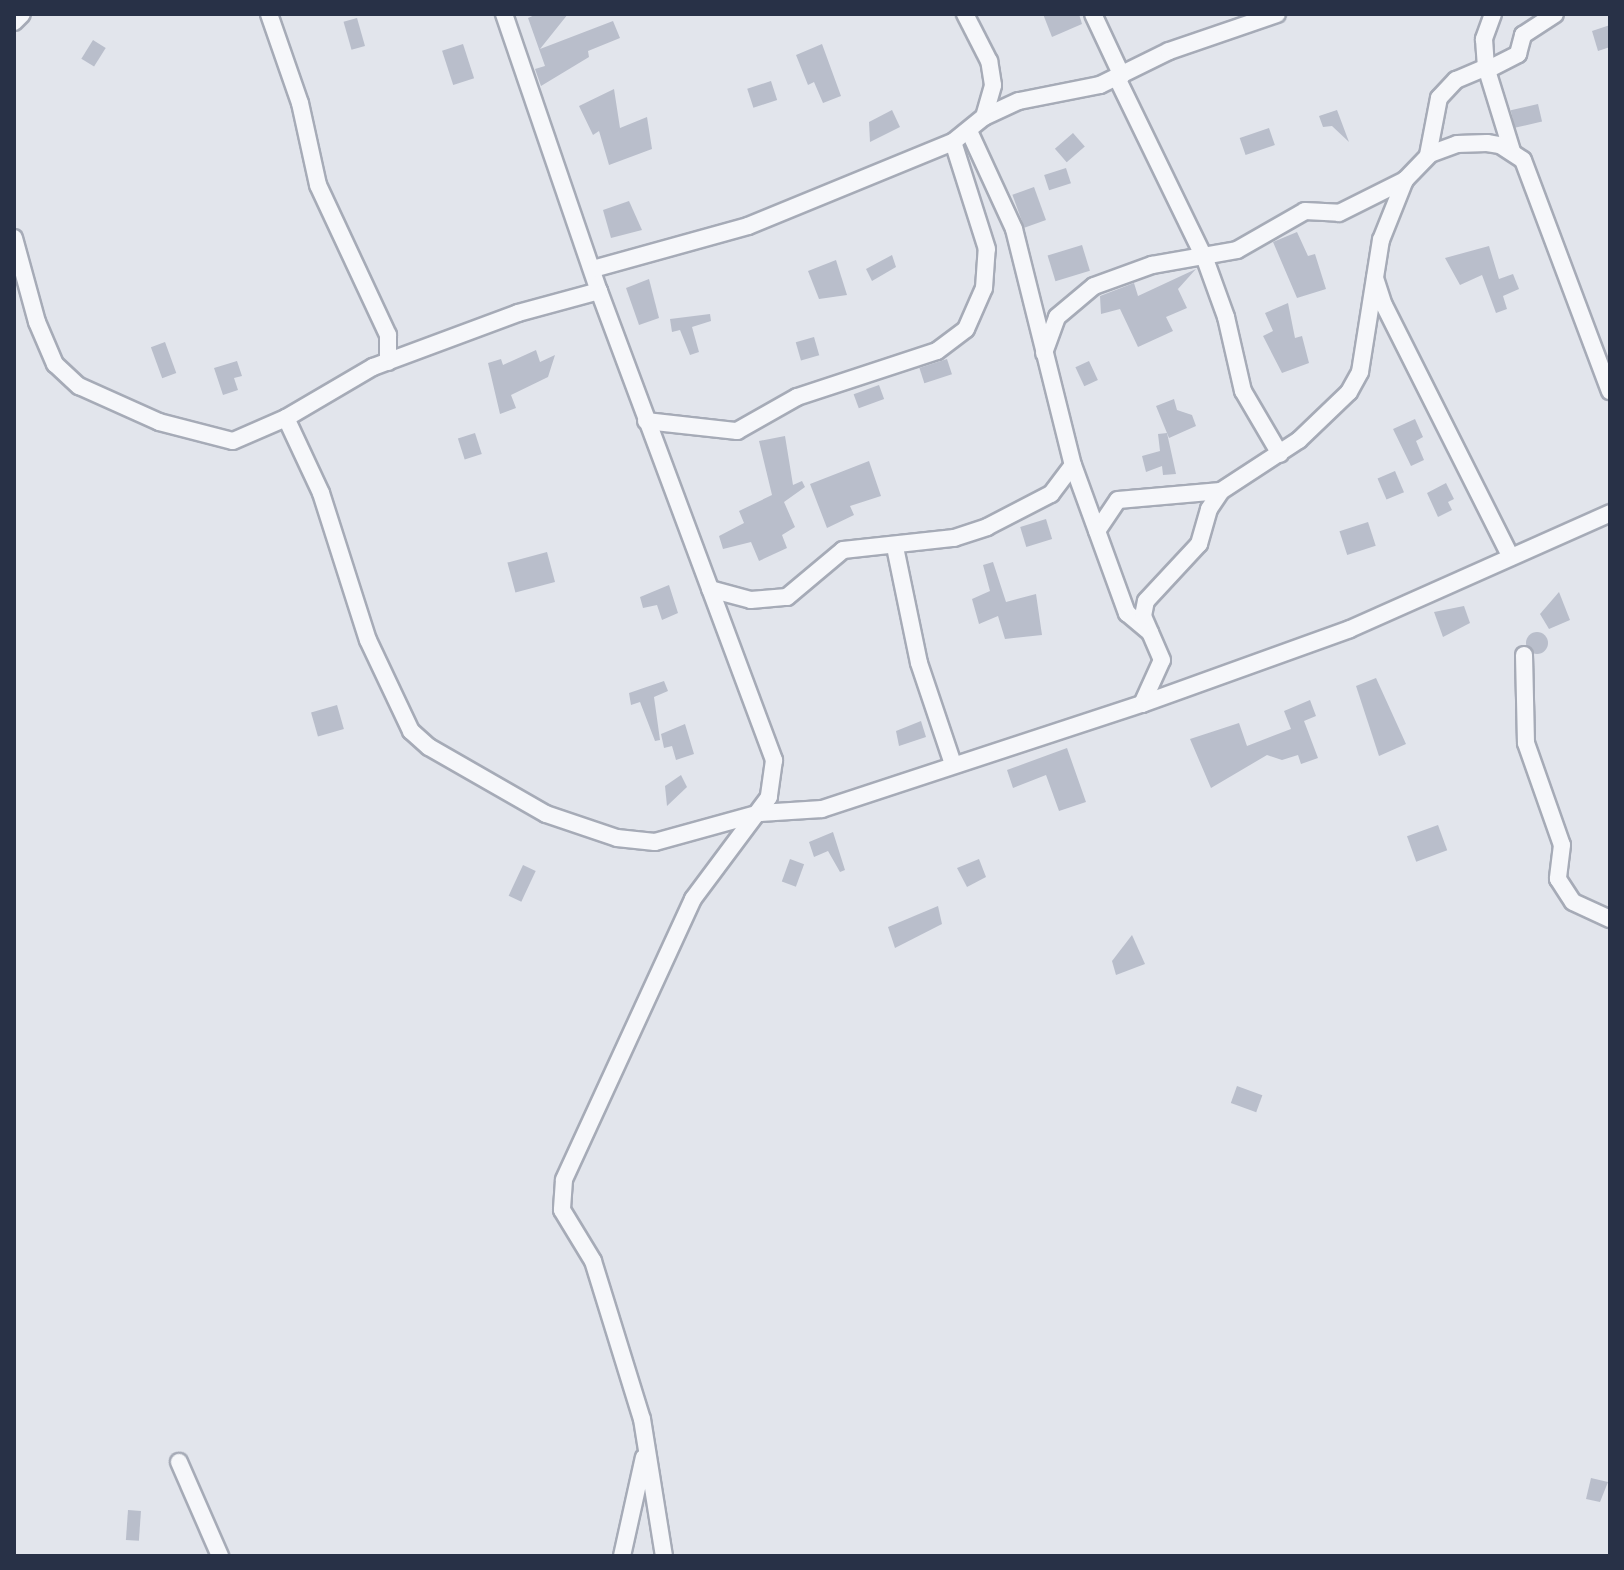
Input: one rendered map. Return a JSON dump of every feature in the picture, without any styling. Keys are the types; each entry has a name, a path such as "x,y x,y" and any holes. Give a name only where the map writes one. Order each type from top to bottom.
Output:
{"street":[{"path":"14,22 22,14"},
{"path":"269,14 300,103 318,185 388,335 388,362"},
{"path":"504,14 646,421 770,740 774,777 760,813 731,843 693,899 564,1180 562,1210 593,1261 646,1447 664,1556"},
{"path":"965,14 989,61 993,85 984,117"},
{"path":"1093,14 1119,77 1205,259 1226,317 1243,391 1280,454"},
{"path":"593,269 748,226 953,142 984,117 1019,101 1119,77 1169,51 1277,14"},
{"path":"1493,14 1484,39 1486,68 1512,151 1532,180 1610,391"},
{"path":"1428,155 1439,98 1456,80 1518,54 1523,35 1555,14"},
{"path":"969,131 1014,229 1043,358 1073,465 1127,613 1151,633"},
{"path":"646,421 737,431 797,397 937,351 966,329 984,288 987,249 953,142"},
{"path":"1142,704 1162,665 1143,616 1146,601 1199,544 1209,509 1221,491 1280,454 1322,422 1357,379 1381,240 1405,180 1428,155 1457,144 1487,143 1512,151"},
{"path":"1043,358 1057,317 1094,286 1152,265 1205,259 1237,250 1305,211 1339,213 1405,180"},
{"path":"14,238 49,353 79,386 191,433 233,441 286,418 388,362 518,313 599,291"},
{"path":"1374,275 1384,305 1511,557"},
{"path":"286,418 321,493 368,640 394,702 411,731 429,747 546,814 617,838 655,842 760,813 822,809 1142,704 1350,629 1610,513"},
{"path":"710,589 751,600 787,597 843,550 895,547 954,538 987,527 1051,494 1073,465"},
{"path":"1097,531 1118,500 1221,491"},
{"path":"895,547 919,663 953,764"},
{"path":"1524,655 1526,743 1562,845 1558,879 1573,902 1610,919"},
{"path":"622,1556 646,1447"},
{"path":"179,1462 220,1556"}],"building":[{"path":"537,14 568,14 540,49 613,21 620,38 588,51 589,57 541,86 535,69 545,66 528,18"},
{"path":"1043,14 1079,14 1082,24 1052,37"},
{"path":"357,18 365,46 352,50 344,22"},
{"path":"1610,25 1610,47 1598,51 1592,31"},
{"path":"93,40 106,48 94,67 81,59"},
{"path":"463,44 474,78 453,85 442,51"},
{"path":"822,44 841,96 823,103 814,82 808,85 796,55"},
{"path":"771,81 777,100 753,108 747,89"},
{"path":"614,89 620,128 647,117 652,149 609,165 599,131 593,135 579,106"},
{"path":"1538,104 1542,122 1515,128 1511,110"},
{"path":"892,110 900,127 870,142 869,122"},
{"path":"1337,110 1349,142 1332,126 1323,127 1319,116"},
{"path":"1269,128 1275,145 1246,155 1240,138"},
{"path":"1073,133 1085,147 1067,162 1055,149"},
{"path":"1066,168 1071,183 1049,190 1044,175"},
{"path":"1034,187 1046,220 1024,228 1012,195"},
{"path":"629,201 642,230 611,238 603,210"},
{"path":"1297,232 1308,256 1315,254 1326,289 1297,298 1273,242"},
{"path":"1082,245 1090,271 1055,281 1048,256"},
{"path":"1489,246 1499,279 1513,274 1519,289 1503,296 1507,309 1496,313 1482,275 1460,285 1445,258"},
{"path":"892,255 896,267 872,281 866,269"},
{"path":"836,260 847,295 819,299 808,271"},
{"path":"1196,269 1178,289 1187,308 1166,317 1173,331 1138,347 1120,309 1101,314 1100,296 1134,283 1138,296"},
{"path":"649,279 659,318 639,325 626,288"},
{"path":"1288,303 1295,338 1302,336 1309,363 1282,373 1263,336 1273,331 1265,313"},
{"path":"710,314 711,321 692,327 699,352 690,355 680,330 672,332 670,319"},
{"path":"814,337 819,355 801,361 796,342"},
{"path":"165,342 176,373 162,378 151,347"},
{"path":"536,350 540,362 555,355 548,377 511,395 516,408 500,414 488,363 501,359 503,365"},
{"path":"947,359 952,374 924,383 919,368"},
{"path":"237,361 242,376 234,378 238,390 223,395 214,368"},
{"path":"1089,361 1098,380 1084,386 1075,367"},
{"path":"879,385 884,399 859,408 854,394"},
{"path":"1174,399 1177,410 1192,415 1196,426 1169,438 1156,406"},
{"path":"1415,419 1423,437 1416,441 1424,460 1411,466 1393,429"},
{"path":"475,433 482,454 465,459 458,439"},
{"path":"1167,433 1176,474 1163,475 1162,466 1146,472 1142,456 1160,451 1158,434"},
{"path":"785,436 793,485 802,481 805,487 784,502 795,527 782,535 787,548 759,561 751,542 723,549 719,536 744,523 739,511 772,495 759,441"},
{"path":"869,461 881,496 850,506 854,515 827,528 810,484"},
{"path":"1395,471 1404,492 1386,500 1378,478"},
{"path":"1446,483 1454,499 1448,502 1452,510 1438,517 1427,493"},
{"path":"1046,519 1052,539 1026,547 1020,527"},
{"path":"1368,522 1376,546 1347,555 1339,531"},
{"path":"547,552 555,582 515,593 507,563"},
{"path":"993,562 1006,602 1036,594 1042,635 1005,639 998,616 979,624 972,599 990,591 983,565"},
{"path":"669,585 678,613 662,620 657,605 643,608 640,597"},
{"path":"1559,592 1570,620 1549,629 1540,614"},
{"path":"1464,606 1470,623 1443,637 1434,612"},
{"path":"1537,632 1545,635 1548,643 1545,651 1537,654 1529,651 1526,643 1529,635"},
{"path":"1376,678 1406,744 1379,756 1356,686"},
{"path":"664,681 668,691 654,697 660,740 655,741 640,702 631,705 629,693"},
{"path":"1310,700 1316,716 1304,721 1318,758 1301,764 1298,755 1282,760 1267,755 1211,788 1190,739 1239,723 1247,746 1291,729 1284,711"},
{"path":"337,705 344,729 318,736 311,712"},
{"path":"921,721 926,737 899,746 896,731"},
{"path":"685,724 694,754 676,760 672,746 664,748 661,734"},
{"path":"1067,748 1086,802 1059,811 1046,775 1013,788 1007,770"},
{"path":"681,775 687,787 667,806 665,786"},
{"path":"1438,825 1447,850 1416,862 1407,836"},
{"path":"833,832 845,870 840,872 828,851 814,857 809,842"},
{"path":"790,859 804,864 796,887 782,882"},
{"path":"979,859 986,877 967,887 957,868"},
{"path":"523,865 536,871 521,902 509,896"},
{"path":"938,906 942,924 895,948 888,927"},
{"path":"1132,935 1145,964 1116,975 1112,961"},
{"path":"1237,1086 1262,1095 1256,1112 1231,1103"},
{"path":"1591,1478 1608,1482 1600,1502 1586,1499"},
{"path":"128,1510 141,1511 139,1541 126,1540"}]}
